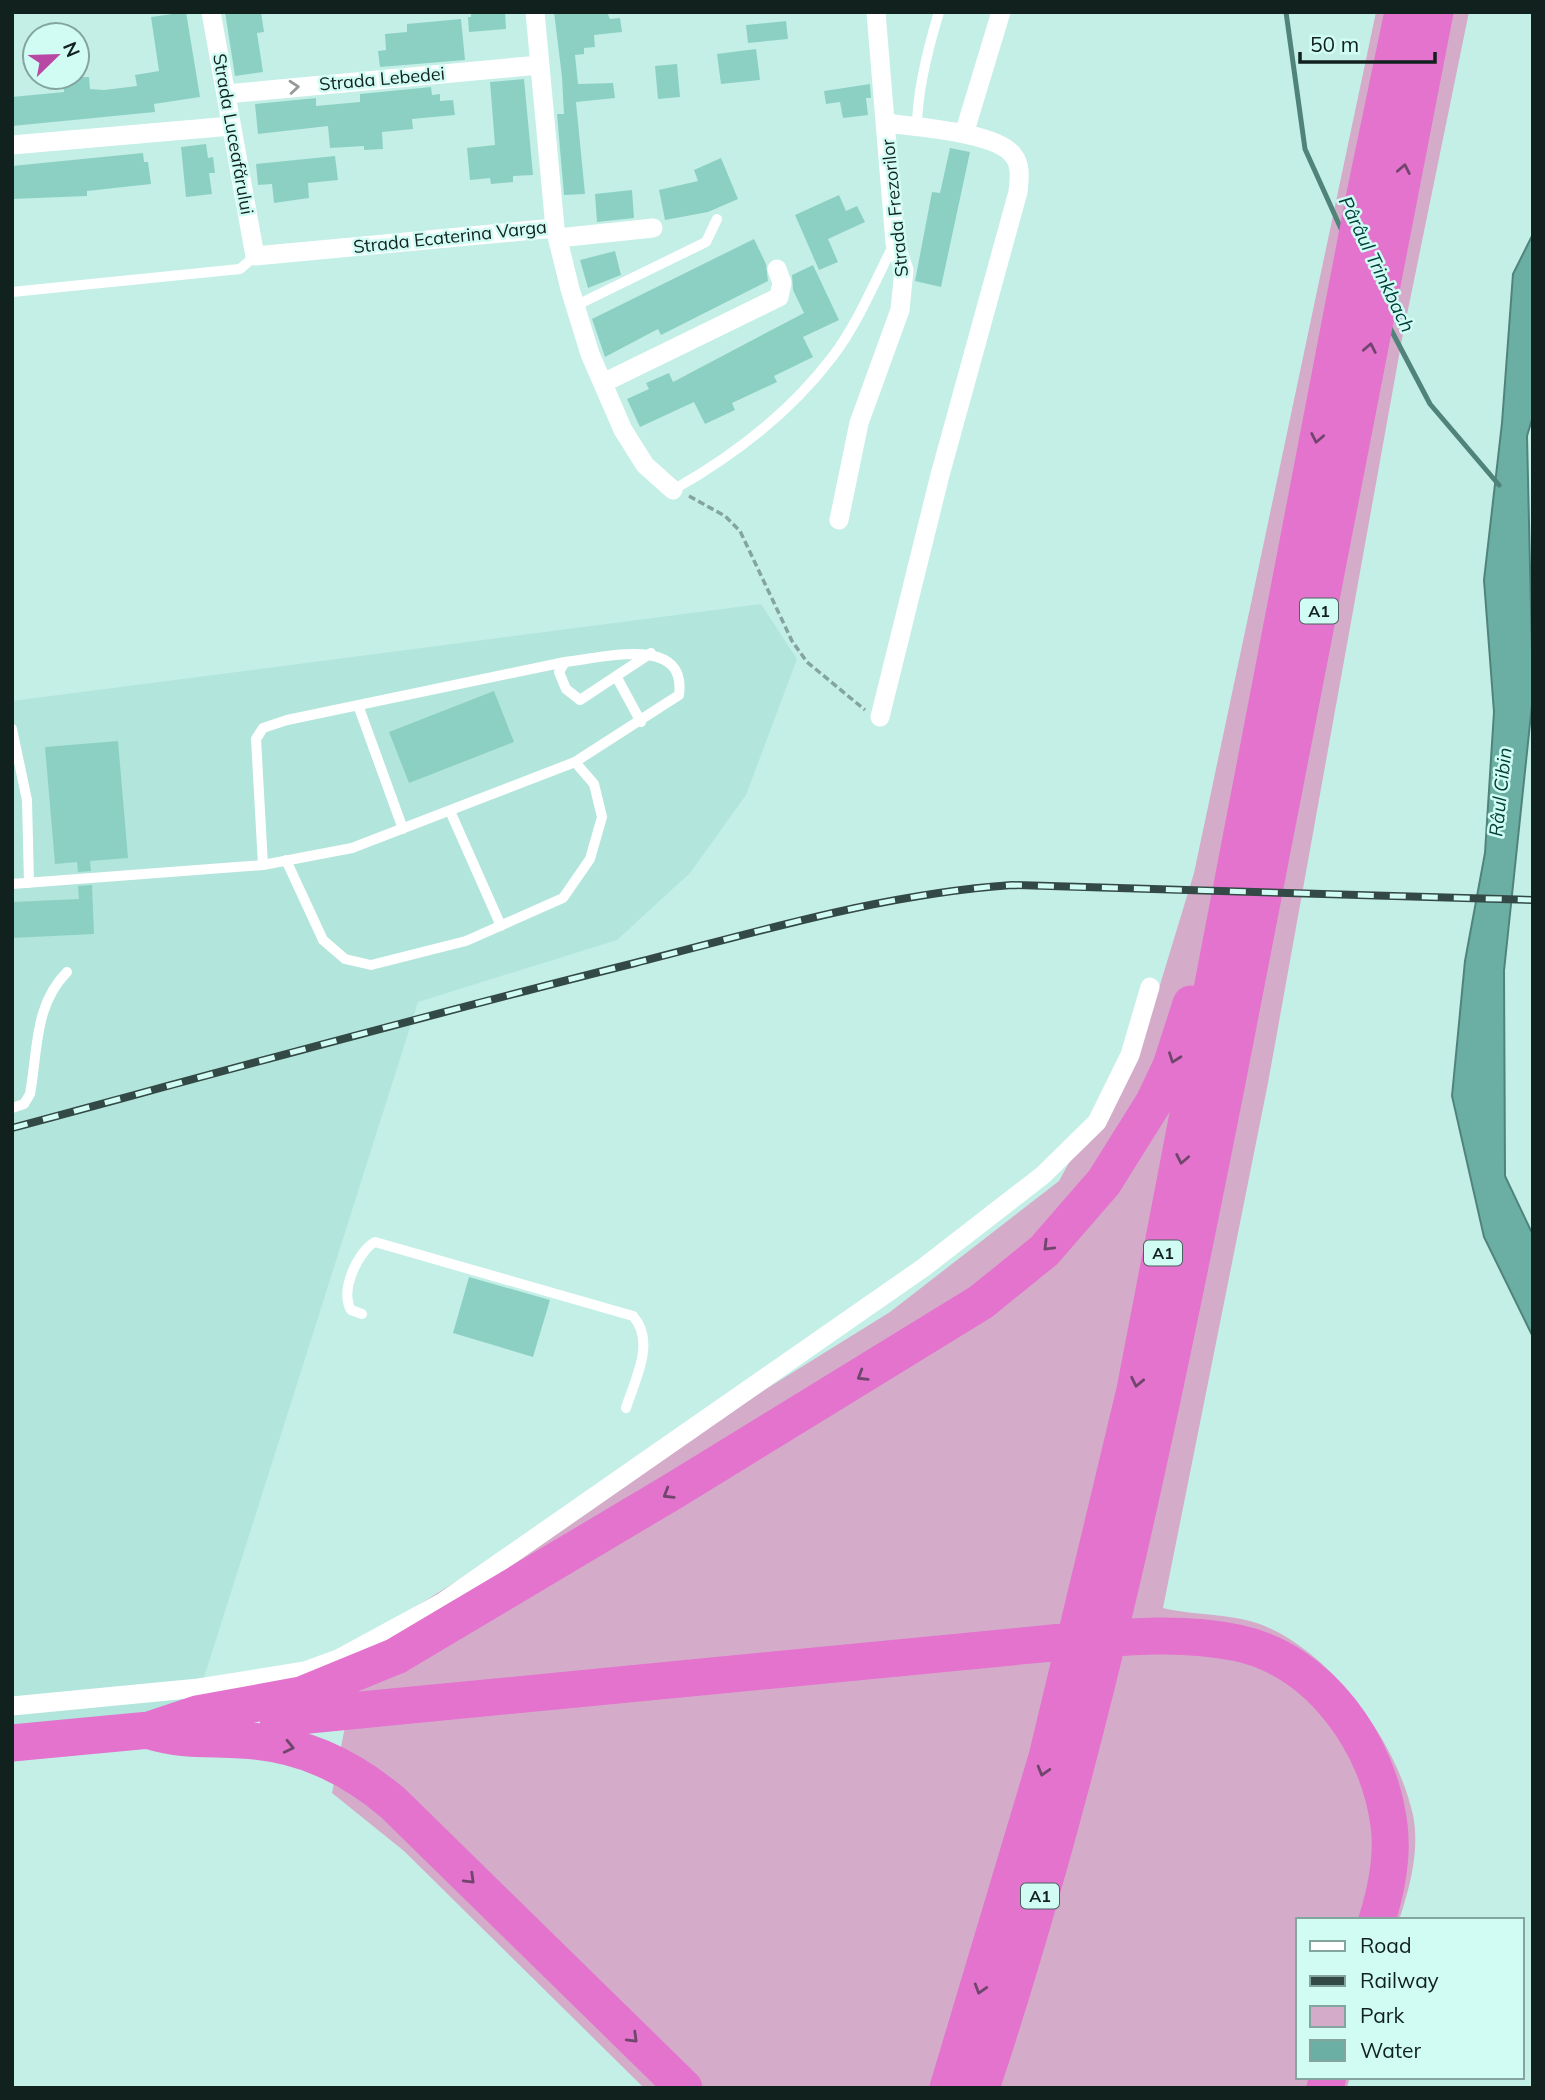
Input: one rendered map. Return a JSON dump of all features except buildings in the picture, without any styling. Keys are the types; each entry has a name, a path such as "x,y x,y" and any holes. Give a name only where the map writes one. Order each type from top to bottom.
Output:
{"highway":[{"name":"A1","path":"1265,802 1305,502 1403,12"},
{"name":"A1","path":"981,2088 1040,1897 1178,1331 1237,951 1265,802 1356,423 1436,12"},
{"path":"149,1730 197,1714 301,1695 396,1656 711,1468 981,1302 1044,1251 1082,1211 1131,1142 1171,1066 1186,1021 1237,951 1265,802"},
{"path":"12,1743 1052,1643 1159,1635 1197,1636 1241,1644 1271,1655 1296,1670 1323,1691 1364,1745 1384,1797 1389,1828 1388,1867 1377,1918"},
{"name":"A1","path":"948,2088 1012,1881 1088,1703"},
{"path":"996,2088 1040,1950 1088,1703"},
{"path":"149,1730 191,1740 246,1740 281,1745 328,1759 352,1772 393,1803 684,2088"}],"street":[{"name":"Strada Luceafărului","path":"211,12 255,256"},
{"name":"Strada Ecaterina Varga","path":"255,256 556,233 535,12"},
{"name":"Strada Frezorilor","path":"839,520 859,423 900,310 904,270 895,243 876,12"},
{"path":"964,134 1001,12"},
{"name":"Strada Lebedei","path":"226,93 539,65"},
{"path":"880,717 940,475 1018,192 1020,172 1014,155 1003,146 964,134 886,123"},
{"path":"12,145 231,126"},
{"path":"653,228 556,233 575,306 603,383 624,430 645,465 673,490"},
{"path":"603,383 779,297 782,283 777,269"},
{"path":"12,1706 211,1687 305,1671 338,1659 443,1602 923,1268 1044,1175 1097,1122 1130,1055 1150,987"}],"lane":[{"path":"917,127 917,104 923,88 939,12"},
{"path":"575,306 706,242 717,219"},
{"path":"673,490 741,448 796,397 833,356 895,243"},
{"path":"12,292 240,270 255,256"},
{"path":"565,662 559,672 566,689 580,700 652,653"},
{"path":"12,884 262,865 352,848 575,762 641,722 679,695 681,681 670,661 652,653 565,662 286,720 263,728 256,739 262,865"},
{"path":"616,676 641,722"},
{"path":"358,705 403,829"},
{"path":"12,729 27,800 29,883"},
{"path":"286,860 323,940 345,959 371,965 466,941 563,898 590,859 602,817 594,784 575,762"},
{"path":"450,811 501,926"},
{"path":"12,1108 24,1104 30,1094 40,1015 58,981 67,972"},
{"path":"362,1314 351,1310 346,1294 362,1251 375,1242 633,1317 640,1324 646,1341 626,1408"}],"path":[{"path":"673,490 725,516 740,531 764,578 779,617 807,662 861,708 880,717"}],"shaded area":[{"path":"761,604 797,659 746,795 690,873 617,940 418,1002 195,1706 12,1734 12,701"}],"green space":[{"path":"1376,12 1469,12 1402,339 1268,1083 1163,1608 1255,1622 1292,1641 1316,1659 1360,1705 1393,1759 1405,1787 1415,1828 1415,1855 1400,1918 1296,1918 1296,2079 1349,2079 1347,2088 644,2088 404,1851 332,1793 362,1640 890,1312 1059,1181 1152,1011 1194,873"}],"water":[{"name":"Râul Cibin","path":"1533,234 1533,416 1527,436 1533,695 1504,971 1505,1176 1533,1235 1533,1337 1484,1237 1452,1096 1465,961 1485,853 1494,712 1484,580 1502,423 1513,274"}],"waterway":[{"name":"Pârâul Trinkbach","path":"1286,12 1305,149 1342,231"},
{"name":"Pârâul Trinkbach","path":"1388,324 1430,404 1499,485"}],"railway":[{"path":"12,1128 401,1023 775,927 916,896 1012,885 1533,900"}]}
